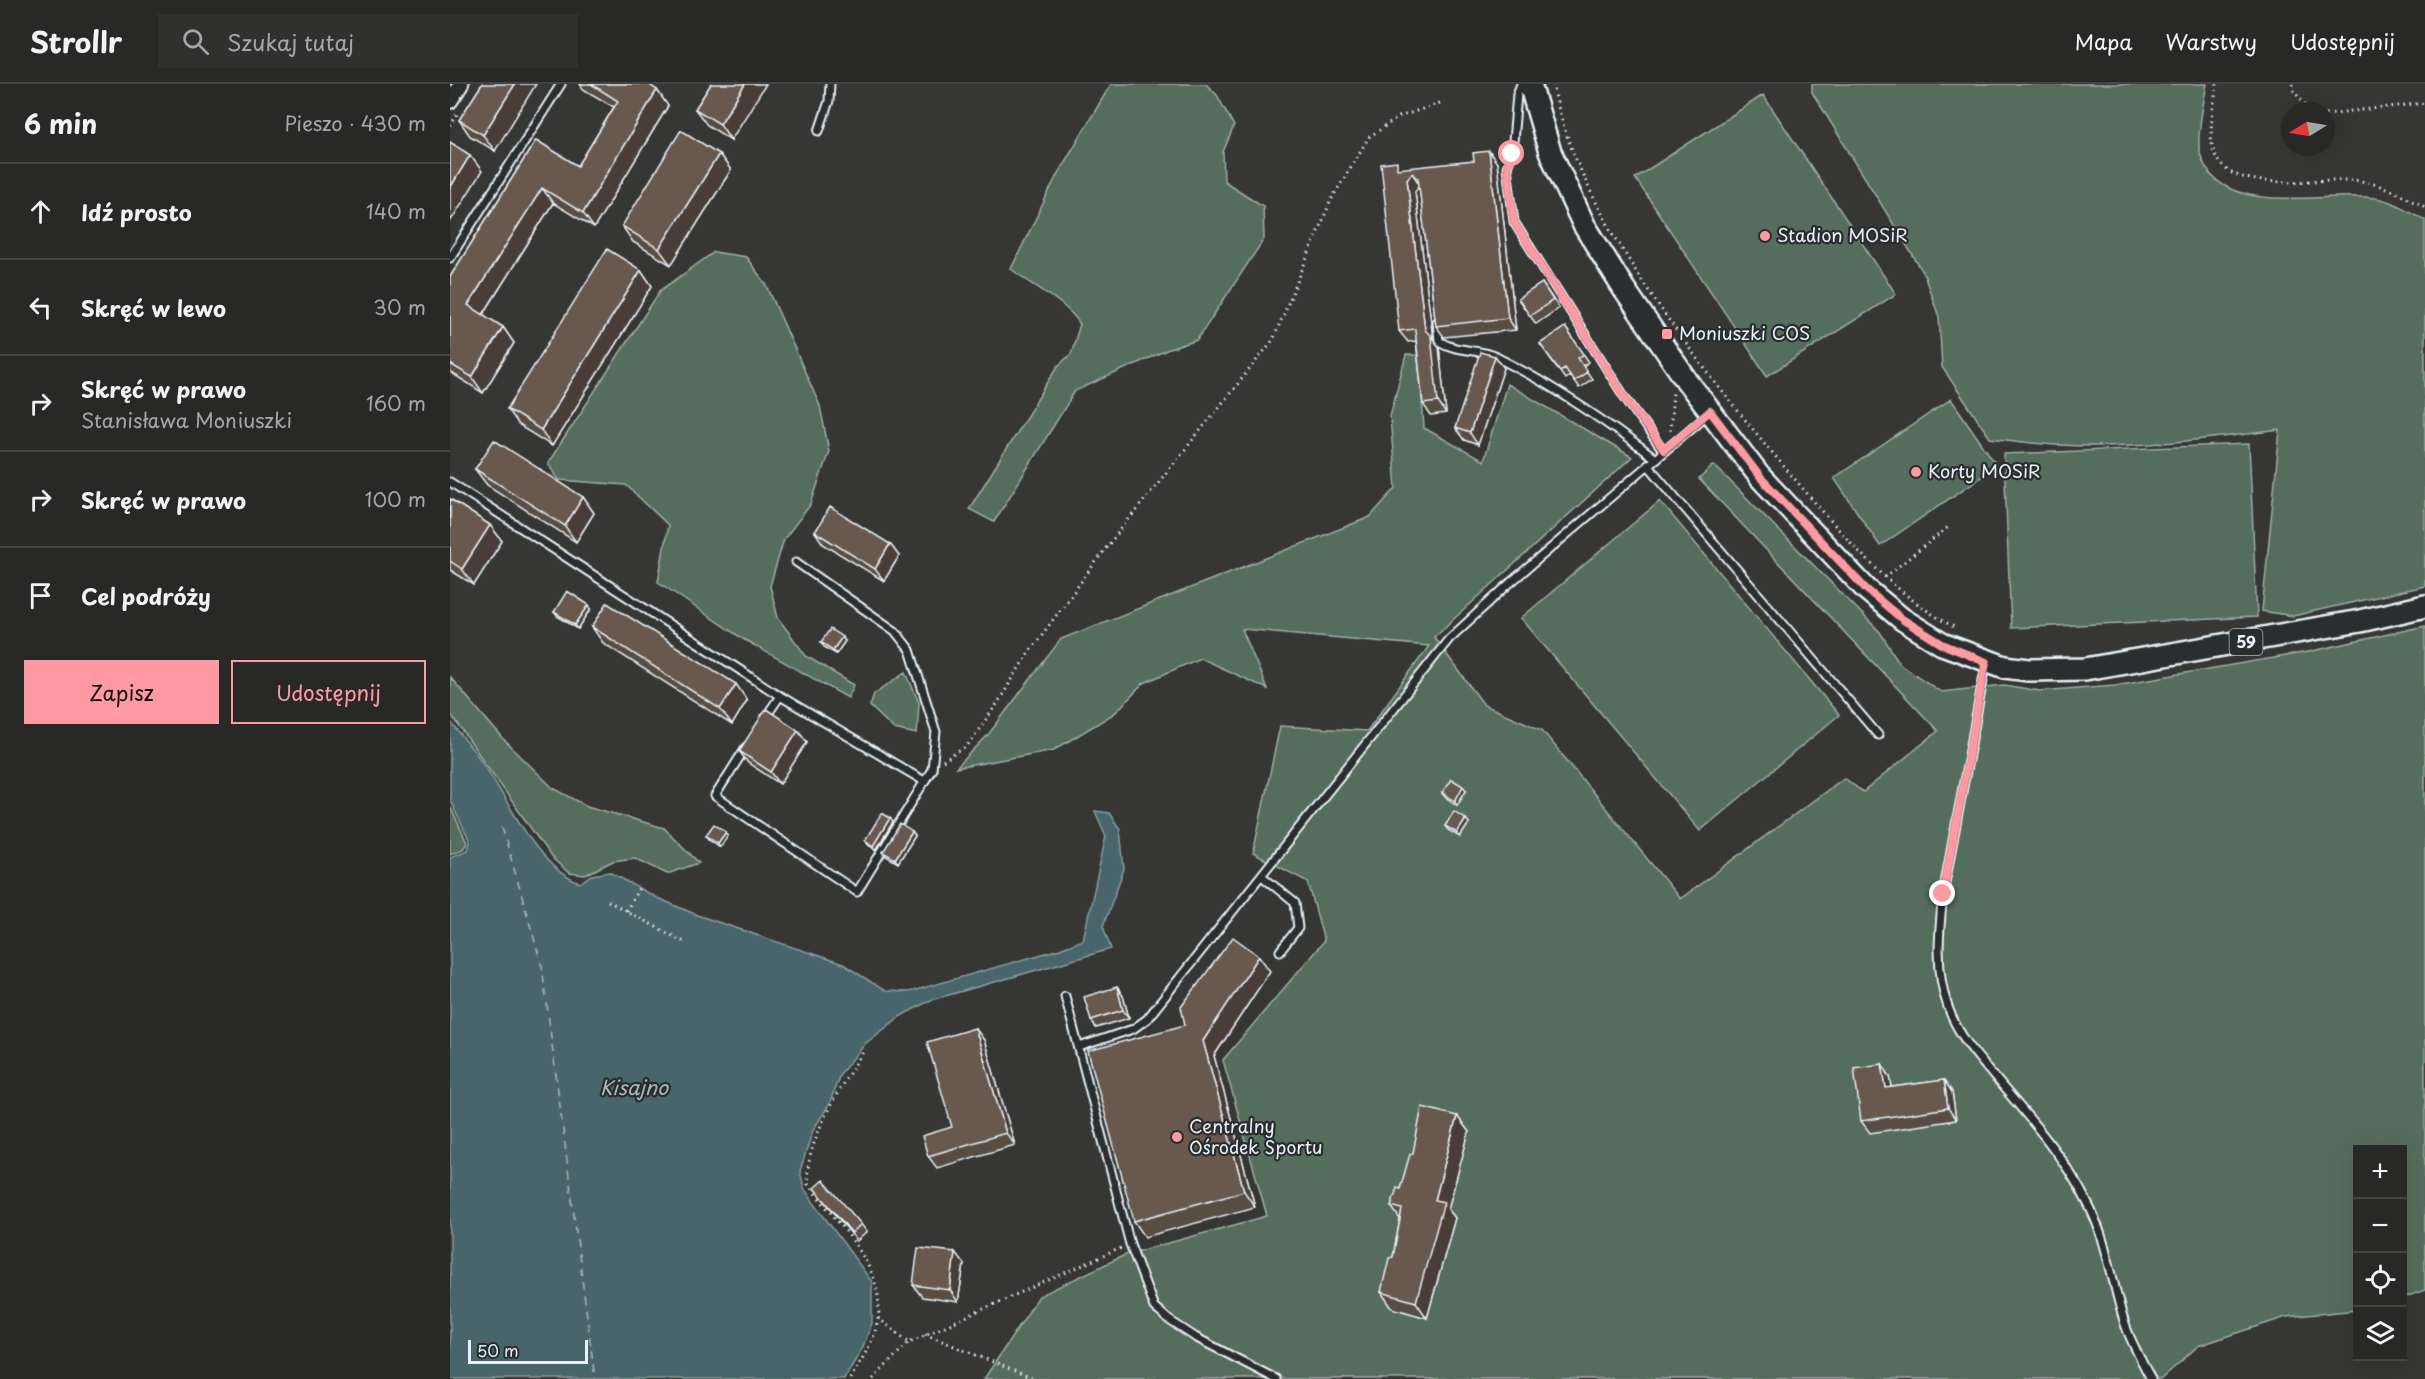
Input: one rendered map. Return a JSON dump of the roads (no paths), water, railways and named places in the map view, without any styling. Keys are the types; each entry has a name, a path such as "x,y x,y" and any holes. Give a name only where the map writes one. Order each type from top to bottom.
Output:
{"main road":[{"name":"59","path":"1530,84 1550,152 1584,225 1624,289 1710,411 1760,477 1866,589 1902,619 1942,644 1986,662 2029,670 2107,666 2360,621 2425,606"}],"street":[{"path":"450,101 461,84"}],"lane":[{"path":"450,258 561,84"},
{"path":"819,131 830,84"},
{"path":"1521,84 1517,94 1512,154 1507,167 1514,222 1624,396 1664,450"},
{"path":"1437,318 1440,341 1452,349 1493,355 1597,418 1654,458"},
{"path":"1079,1047 1133,1029 1147,1019 1263,877 1449,639 1710,411"},
{"path":"1647,464 1878,735"},
{"path":"450,482 780,696 924,781"},
{"path":"754,736 715,796 857,892 932,769 936,732 910,650 895,631 873,613 796,562"},
{"path":"1986,662 1943,894 1939,932 1943,991 1948,1009 1978,1057 2044,1136 2072,1174 2087,1201 2098,1224 2124,1324 2151,1379"},
{"path":"760,726 780,696"},
{"path":"1263,877 1295,903 1298,928 1280,951"},
{"path":"1065,996 1130,1244 1154,1307 1169,1320 1276,1379"}],"water":[{"name":"Kisajno","path":"450,721 482,762 537,848 564,875 580,883 592,875 610,872 655,897 697,915 843,964 885,991 909,992 1060,949 1083,940 1106,836 1095,811 1109,813 1120,829 1124,869 1103,926 1111,949 931,1000 901,1016 866,1043 840,1074 829,1105 813,1130 800,1171 804,1188 872,1282 872,1323 862,1349 844,1379 450,1379 450,857 468,850 470,842 450,800"}],"place":[{"name":"Stadion MOSiR","path":"1765,236"},
{"name":"Moniuszki COS","path":"1667,334"},
{"name":"Korty MOSiR","path":"1916,472"},
{"name":"Centralny Ośrodek Sportu","path":"1177,1137"}]}
